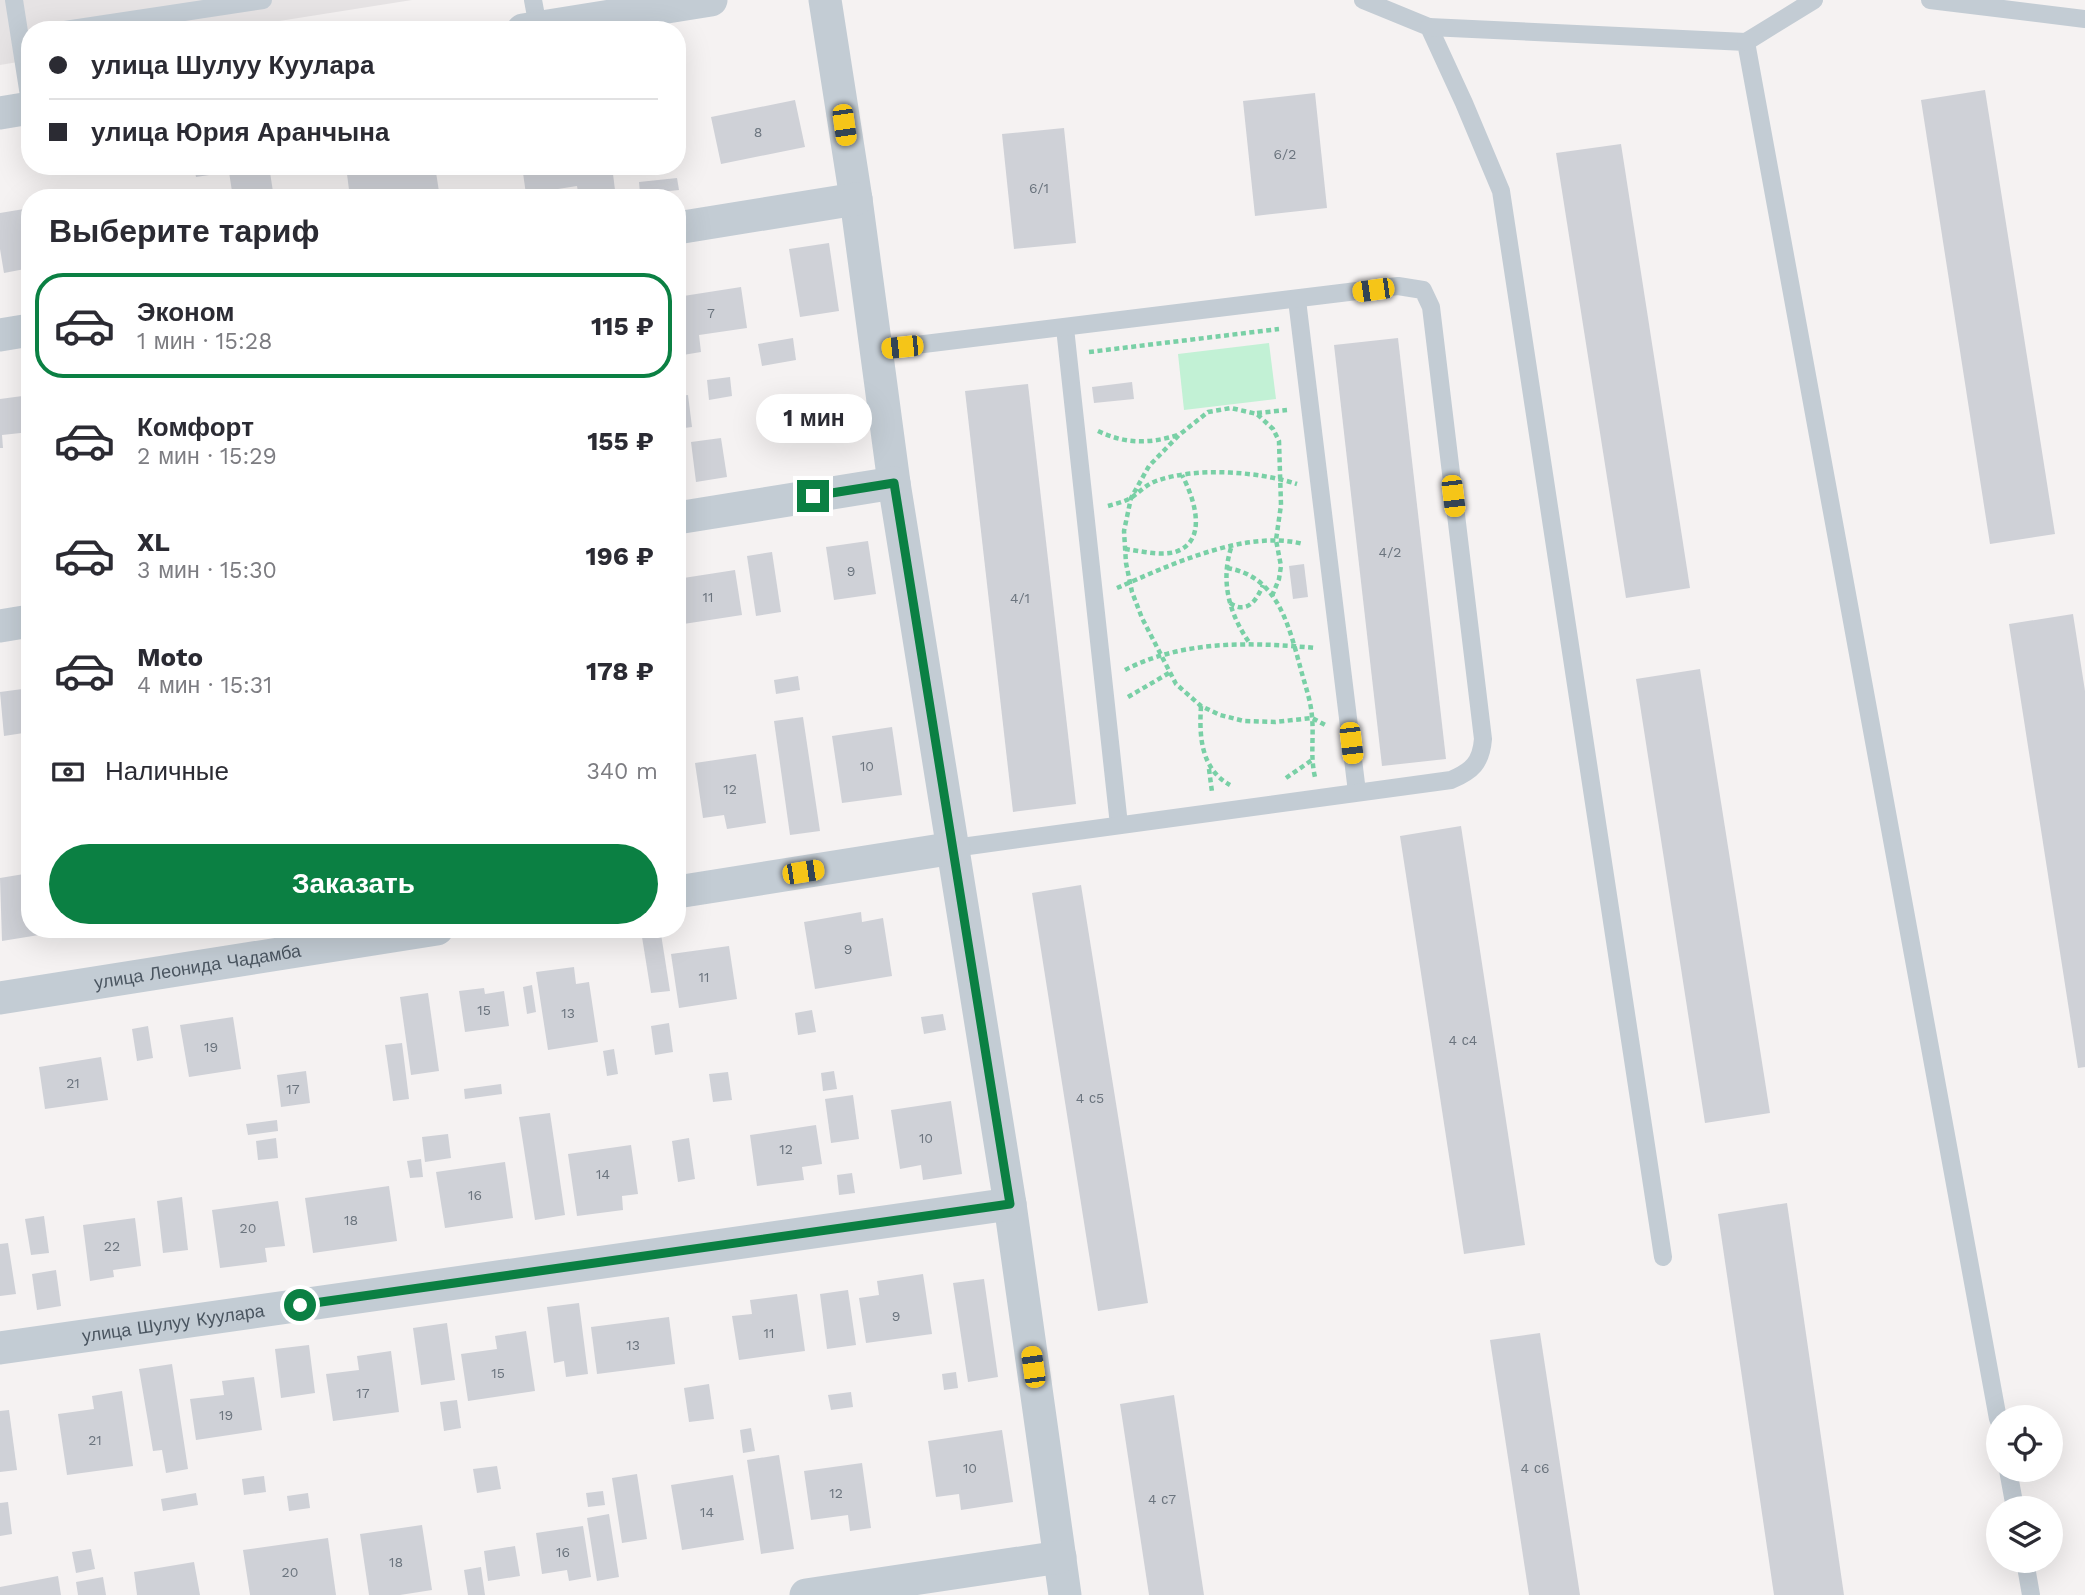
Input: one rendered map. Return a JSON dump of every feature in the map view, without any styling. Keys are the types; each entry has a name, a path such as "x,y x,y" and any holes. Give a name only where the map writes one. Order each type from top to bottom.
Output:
{"street":[{"path":"531,19 711,0"},
{"path":"825,0 856,200 874,350 894,483 1010,1204 1065,1595"},
{"path":"0,113 21,110"},
{"path":"686,227 856,200"},
{"path":"0,335 21,332"},
{"path":"686,517 894,483"},
{"path":"0,626 21,622"},
{"path":"686,891 954,848"},
{"name":"улица Леонида Чадамба","path":"0,998 380,938"},
{"name":"улица Шулуу Куулара","path":"0,1348 1010,1204"},
{"path":"806,1595 1060,1557"}],"lane":[{"path":"14,0 21,23"},
{"path":"124,21 263,0"},
{"path":"1363,0 1429,27 1745,42 1814,0"},
{"path":"1930,0 2085,19"},
{"path":"1429,27 1501,191 1663,1257"},
{"path":"1745,42 1995,1405"},
{"path":"874,350 1398,286 1423,290 1431,307 1483,740 1482,754 1476,766 1451,780 954,848"},
{"path":"1297,300 1357,792"},
{"path":"1065,328 1119,825"},
{"path":"2027,1573 2031,1595"}],"path":[{"path":"1068,355 1300,326"},
{"path":"1310,408 1257,414 1231,408 1208,412 1179,435 1149,466 1131,498 1125,531 1125,549 1130,582 1142,618 1169,673 1186,696 1220,715 1244,721 1275,722 1312,718 1351,743"},
{"path":"1257,414 1273,429 1279,441 1281,514 1276,540 1281,565 1272,596"},
{"path":"1075,415 1099,432 1124,441 1148,442 1179,435"},
{"path":"1085,512 1131,498 1145,486 1182,475 1213,473 1280,478"},
{"path":"1125,549 1155,554 1175,551 1188,544 1194,534 1196,522 1191,496 1182,475"},
{"path":"1095,599 1189,559 1231,547 1287,540 1328,552"},
{"path":"1231,547 1227,568 1229,603 1237,623 1251,645"},
{"path":"1227,568 1241,570 1264,584 1285,619 1312,718 1312,760 1317,781 1327,797"},
{"path":"1229,603 1237,608 1250,606 1264,584"},
{"path":"1104,684 1133,666 1162,655 1209,647 1294,646 1340,653"},
{"path":"1108,718 1134,692 1169,673"},
{"path":"1200,706 1200,734 1208,765 1217,778 1231,786 1241,787"},
{"path":"1281,781 1312,760"}],"shaded area":[{"path":"0,0 412,0 280,21 21,21 21,62 0,65"}],"green space":[{"path":"1269,343 1276,399 1184,410 1178,354"}],"building":[{"path":"1985,90 2055,534 1990,544 1921,100"},
{"path":"1315,93 1327,208 1255,216 1243,101"},
{"path":"795,100 805,147 721,164 711,117"},
{"path":"1064,128 1076,243 1014,249 1002,134"},
{"path":"1621,144 1690,588 1626,598 1556,153"},
{"path":"229,175 270,175 273,189 232,189"},
{"path":"347,175 436,175 439,189 349,189"},
{"path":"523,175 613,175 615,189 578,189 577,186 525,189"},
{"path":"677,178 679,189 640,189 639,182"},
{"path":"21,210 21,270 4,273 0,249 0,213"},
{"path":"829,243 839,311 800,317 789,249"},
{"path":"741,287 747,328 699,335 701,352 686,354 686,296"},
{"path":"793,338 796,360 762,366 758,344"},
{"path":"1398,338 1446,759 1382,766 1334,345"},
{"path":"730,377 732,396 709,400 707,380"},
{"path":"1132,382 1134,399 1094,403 1092,387"},
{"path":"1028,384 1076,804 1013,812 965,391"},
{"path":"686,395 692,427 686,428"},
{"path":"21,396 21,433 2,435 3,448 0,448 0,399"},
{"path":"805,398 809,428 767,434 763,404"},
{"path":"721,438 727,477 696,482 691,442"},
{"path":"868,541 876,594 834,600 826,547"},
{"path":"772,552 781,612 756,616 747,556"},
{"path":"1304,564 1308,597 1293,599 1289,566"},
{"path":"735,570 742,615 686,624 686,578"},
{"path":"2073,614 2085,691 2085,1067 2078,1068 2009,624"},
{"path":"1700,669 1770,1113 1705,1123 1636,679"},
{"path":"798,676 800,690 776,694 774,680"},
{"path":"21,689 21,733 4,736 0,692"},
{"path":"803,717 820,831 790,835 774,721"},
{"path":"892,727 902,795 842,803 832,736"},
{"path":"756,754 766,823 727,829 724,815 703,818 695,763"},
{"path":"1461,826 1525,1245 1464,1254 1400,836"},
{"path":"21,874 21,938 2,941 0,878"},
{"path":"1081,885 1148,1303 1098,1311 1032,893"},
{"path":"861,912 862,922 883,918 892,976 815,989 804,922"},
{"path":"642,938 662,938 670,991 651,993"},
{"path":"729,946 737,999 679,1008 671,954"},
{"path":"574,967 576,984 589,982 598,1042 548,1050 536,972"},
{"path":"532,985 536,1012 527,1014 523,987"},
{"path":"484,988 485,994 504,991 509,1026 465,1032 459,991"},
{"path":"428,993 439,1071 411,1075 400,997"},
{"path":"812,1010 816,1032 798,1035 795,1013"},
{"path":"943,1014 946,1030 924,1034 921,1017"},
{"path":"233,1017 241,1069 189,1077 180,1025"},
{"path":"669,1023 673,1052 655,1055 651,1026"},
{"path":"148,1026 153,1058 137,1061 132,1029"},
{"path":"402,1043 409,1099 393,1101 385,1045"},
{"path":"614,1049 618,1074 607,1076 603,1051"},
{"path":"101,1057 108,1100 45,1109 39,1067"},
{"path":"306,1071 310,1103 281,1107 277,1075"},
{"path":"834,1071 837,1089 823,1091 821,1073"},
{"path":"728,1072 732,1100 713,1102 709,1074"},
{"path":"501,1084 502,1094 465,1099 464,1089"},
{"path":"853,1095 859,1139 831,1143 825,1099"},
{"path":"951,1101 962,1174 923,1180 921,1165 900,1169 891,1110"},
{"path":"550,1113 565,1215 535,1220 519,1117"},
{"path":"277,1120 278,1131 248,1135 246,1124"},
{"path":"816,1125 822,1164 802,1167 804,1180 757,1186 750,1135"},
{"path":"448,1134 451,1158 425,1162 422,1137"},
{"path":"276,1138 278,1158 258,1160 256,1141"},
{"path":"689,1138 695,1179 678,1182 672,1141"},
{"path":"631,1145 638,1194 622,1196 623,1210 577,1216 568,1154"},
{"path":"421,1159 423,1177 410,1178 407,1161"},
{"path":"505,1162 513,1218 445,1228 436,1172"},
{"path":"852,1173 855,1193 839,1195 837,1175"},
{"path":"389,1186 397,1241 313,1253 305,1198"},
{"path":"182,1197 188,1250 163,1253 157,1201"},
{"path":"278,1201 285,1246 265,1248 267,1262 220,1268 212,1210"},
{"path":"1787,1203 1844,1595 1774,1595 1718,1214"},
{"path":"44,1216 49,1253 31,1255 25,1219"},
{"path":"135,1218 141,1266 113,1270 114,1277 90,1281 83,1225"},
{"path":"8,1243 16,1294 0,1296 0,1244"},
{"path":"56,1270 61,1306 37,1310 32,1274"},
{"path":"923,1274 932,1334 866,1343 859,1298 879,1295 877,1281"},
{"path":"984,1279 998,1377 968,1382 953,1283"},
{"path":"848,1290 856,1345 827,1349 820,1294"},
{"path":"797,1294 805,1351 739,1360 732,1316 752,1314 750,1300"},
{"path":"579,1303 588,1374 566,1377 564,1361 554,1363 547,1307"},
{"path":"669,1317 675,1364 597,1374 591,1327"},
{"path":"447,1323 455,1380 421,1385 413,1328"},
{"path":"526,1331 535,1391 468,1401 461,1354 497,1349 495,1336"},
{"path":"1540,1333 1580,1595 1529,1595 1490,1340"},
{"path":"309,1345 315,1393 281,1398 275,1349"},
{"path":"391,1351 399,1412 333,1421 326,1374 359,1370 357,1356"},
{"path":"172,1364 188,1469 166,1473 162,1450 153,1451 139,1369"},
{"path":"956,1372 958,1388 944,1390 942,1374"},
{"path":"254,1377 262,1430 196,1440 190,1399 224,1395 222,1381"},
{"path":"709,1384 714,1419 689,1422 684,1388"},
{"path":"122,1391 133,1466 67,1475 58,1414 94,1409 92,1396"},
{"path":"851,1392 853,1407 831,1410 828,1395"},
{"path":"1174,1395 1204,1595 1149,1595 1120,1404"},
{"path":"457,1400 461,1428 444,1431 440,1402"},
{"path":"9,1410 17,1470 0,1472 0,1411"},
{"path":"751,1428 755,1451 743,1453 740,1430"},
{"path":"1002,1430 1013,1502 961,1510 959,1494 936,1497 928,1441"},
{"path":"779,1455 794,1549 761,1554 747,1460"},
{"path":"862,1463 871,1528 850,1531 848,1515 811,1520 804,1471"},
{"path":"497,1466 501,1489 477,1493 473,1469"},
{"path":"637,1474 647,1539 622,1543 612,1478"},
{"path":"733,1475 744,1540 682,1550 671,1485"},
{"path":"264,1476 266,1492 244,1495 242,1479"},
{"path":"603,1491 605,1505 588,1507 586,1493"},
{"path":"196,1493 198,1505 163,1511 161,1499"},
{"path":"308,1493 310,1508 289,1511 287,1496"},
{"path":"8,1502 12,1534 0,1536 0,1503"},
{"path":"609,1514 619,1577 597,1581 587,1518"},
{"path":"422,1525 432,1590 400,1595 369,1595 360,1534"},
{"path":"583,1526 591,1577 569,1581 567,1570 542,1574 536,1533"},
{"path":"328,1538 336,1595 250,1595 243,1550"},
{"path":"515,1546 520,1576 488,1581 484,1551"},
{"path":"91,1549 95,1569 76,1573 72,1552"},
{"path":"194,1562 200,1595 137,1595 134,1572"},
{"path":"481,1567 485,1595 468,1595 464,1570"},
{"path":"58,1576 61,1595 0,1595 0,1587"},
{"path":"103,1577 106,1595 78,1595 76,1582"}],"route":[{"path":"300,1305 1010,1204 894,483 813,496"}]}
